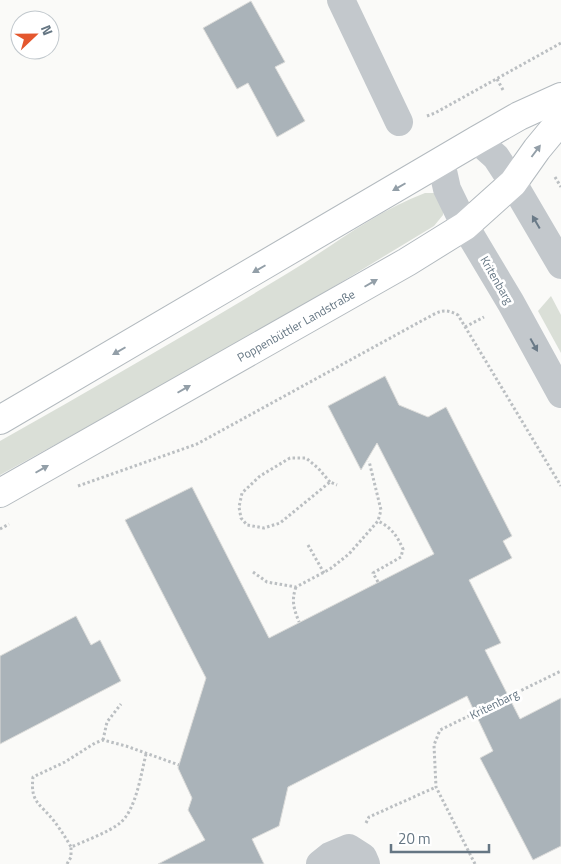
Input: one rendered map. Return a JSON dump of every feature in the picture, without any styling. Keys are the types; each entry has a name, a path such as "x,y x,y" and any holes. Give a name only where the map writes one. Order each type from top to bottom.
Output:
{"main road":[{"path":"0,420 478,140 525,113 561,97"},
{"name":"Poppenbüttler Landstraße","path":"0,493 415,258 465,226 513,183 537,149 561,120"}],"street":[{"path":"341,0 400,122"},
{"path":"478,140 496,158 513,183 561,265"},
{"name":"Kritenbarg","path":"441,162 447,189 465,226 511,303 561,394"},
{"path":"320,864 330,856 357,856"}],"path":[{"path":"435,113 561,43"},
{"path":"73,488 197,444 441,311 449,310 458,315 561,486"},
{"path":"330,482 280,523 264,528 247,526 241,518 242,493 260,476 290,458 306,458 330,482 337,485"},
{"path":"253,572 267,582 296,587 324,573 349,554 378,521 381,510 369,461"},
{"path":"0,529 16,520"},
{"path":"378,521 388,526 397,535 403,549 401,557 373,573 378,582"},
{"path":"308,544 324,573"},
{"path":"296,587 293,596 293,606 299,622"},
{"name":"Kritenbarg","path":"436,787 434,745 440,730 561,670"},
{"path":"103,740 107,722 121,704"},
{"path":"67,864 71,857 71,847 52,818 38,805 31,790 33,777 103,740 179,765"},
{"path":"71,847 120,823 126,816 133,802 146,754"},
{"path":"357,856 369,817 436,787 475,864"}],"shaded area":[{"path":"425,193 437,193 444,199 443,215 434,226 254,335 0,475 0,441 217,316 389,209"},
{"path":"551,296 561,315 561,353 538,311"}],"building":[{"path":"251,1 285,62 275,67 305,121 277,137 248,83 237,89 203,28"},
{"path":"385,376 399,405 428,417 446,407 512,536 503,541 512,558 469,580 501,643 485,650 520,719 561,698 561,846 533,860 480,758 493,751 467,696 288,787 279,826 252,839 264,864 158,864 205,840 188,810 192,798 178,768 206,678 125,520 192,487 269,638 434,554 377,443 361,470 328,406"},
{"path":"76,616 91,645 100,640 121,681 0,744 0,656"}]}
